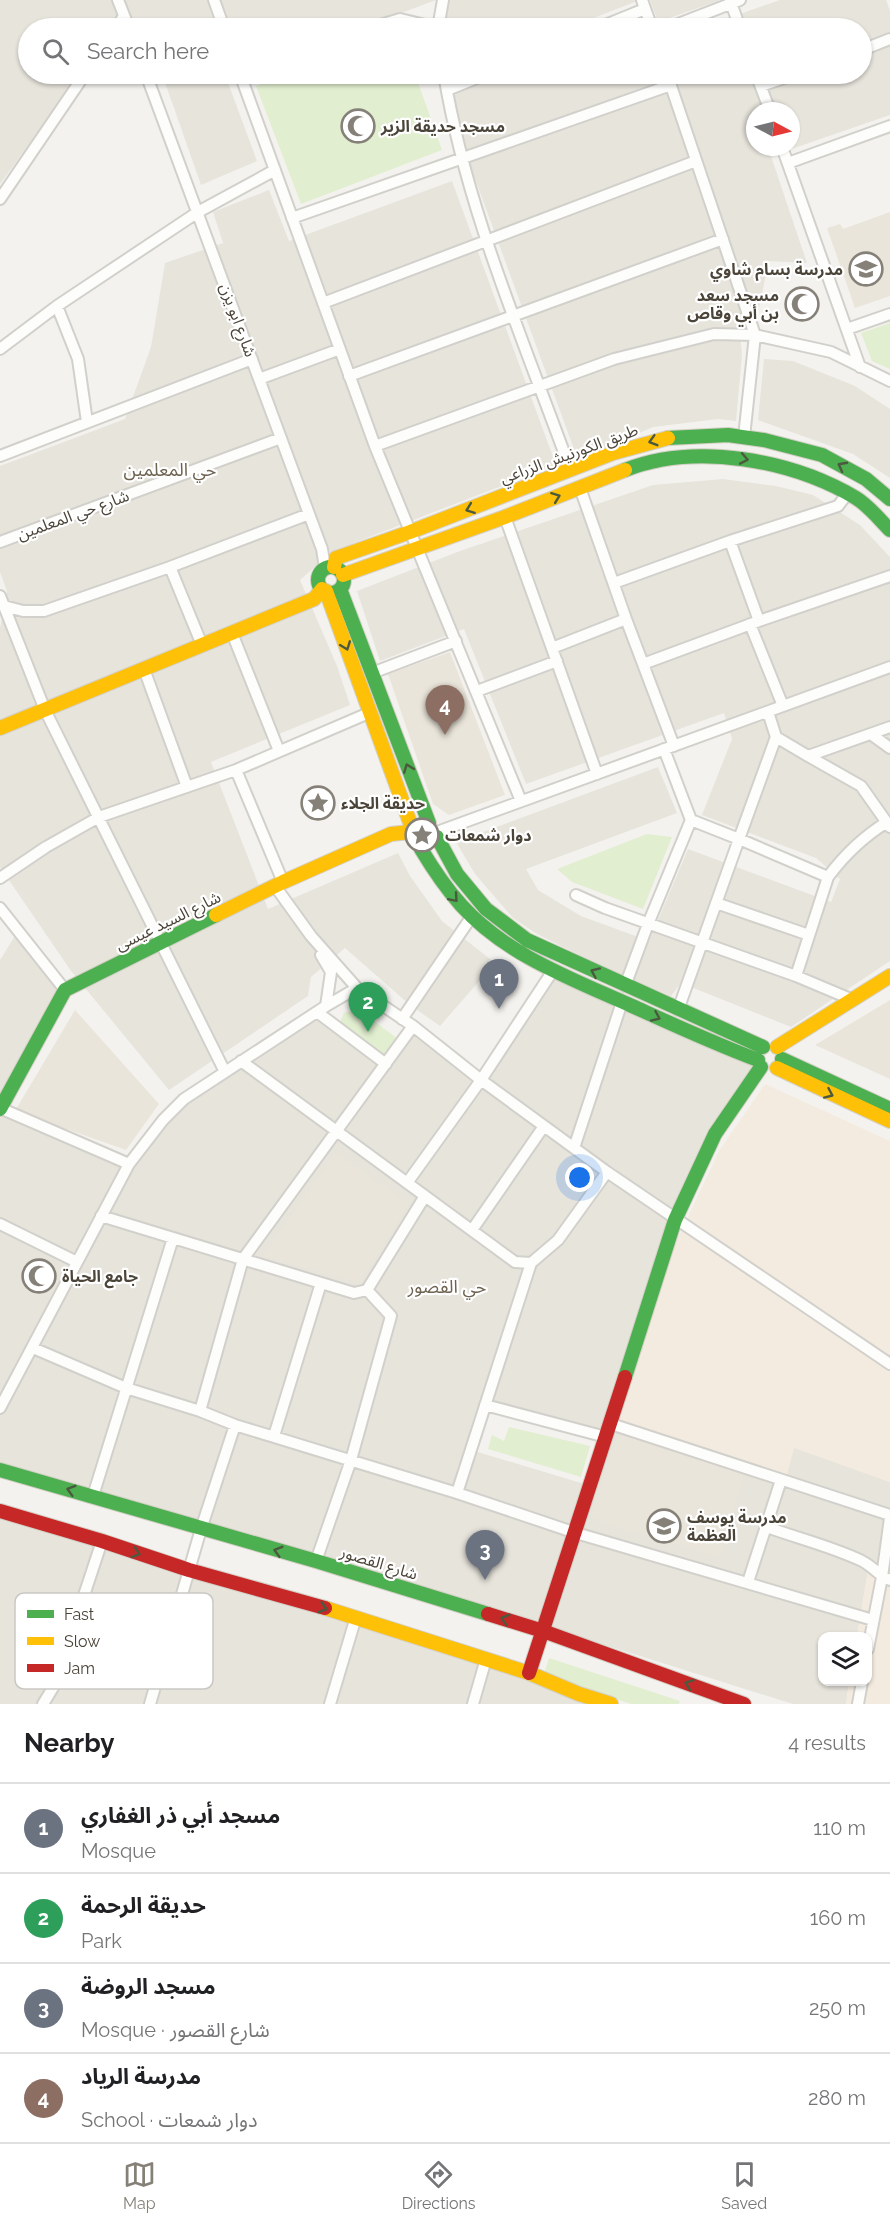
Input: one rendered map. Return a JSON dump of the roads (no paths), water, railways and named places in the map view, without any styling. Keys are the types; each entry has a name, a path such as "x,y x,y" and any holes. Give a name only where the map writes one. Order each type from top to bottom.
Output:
{"street":[{"path":"118,0 124,16"},
{"path":"214,0 220,18"},
{"path":"440,18 443,0"},
{"path":"692,18 734,1 738,18"},
{"path":"618,18 644,5"},
{"path":"872,46 890,39"},
{"path":"0,199 78,84"},
{"name":"شارع ابو يزن","path":"150,84 322,549 335,575"},
{"path":"247,84 275,170 375,446 521,801"},
{"path":"446,84 462,157 488,241 570,469"},
{"path":"447,90 462,84"},
{"path":"767,84 761,86 767,102"},
{"path":"292,218 671,85 755,335 744,437"},
{"path":"788,163 890,126"},
{"path":"785,156 860,367"},
{"path":"323,303 696,161"},
{"path":"0,349 57,306 198,212 275,170"},
{"path":"349,376 723,239"},
{"path":"57,306 78,359 87,422"},
{"path":"847,329 890,314"},
{"path":"375,446 614,359 714,334 755,335 831,352 890,381"},
{"path":"260,378 340,350"},
{"path":"0,456 252,359"},
{"name":"طريق الكورنيش الزراعي","path":"335,575 336,558 410,532 613,453 661,438 728,435 764,440 822,455 866,478 890,499"},
{"name":"شارع حي المعلمين","path":"0,542 281,438"},
{"path":"434,831 431,848 421,849 413,845 411,830 371,712 318,578 335,575 418,549 642,464 687,457 732,457 794,469 858,499 890,530"},
{"path":"580,488 643,664 691,820 624,986"},
{"path":"615,583 730,541 838,506 847,494"},
{"path":"1,602 23,610 44,611 170,567 309,513"},
{"path":"505,517 597,774"},
{"path":"730,541 783,706"},
{"path":"170,567 202,645"},
{"path":"324,590 333,592 335,575"},
{"path":"335,575 434,831 457,874 486,909 527,940 678,1010 890,1121"},
{"path":"643,664 755,622 890,576"},
{"path":"0,728 314,599 324,590"},
{"path":"1,602 45,710 225,1072"},
{"path":"552,648 626,619"},
{"path":"232,633 279,752"},
{"path":"372,673 456,641"},
{"path":"477,691 558,661"},
{"path":"411,830 418,823 434,831 890,667"},
{"path":"144,669 187,787"},
{"path":"0,878 46,847 99,817 236,770 371,712"},
{"path":"678,1010 776,737 768,712"},
{"path":"808,756 890,727"},
{"path":"872,735 890,748"},
{"path":"776,737 861,786 888,824 866,835 828,877 796,976"},
{"path":"236,770 279,884 331,972 322,1009"},
{"path":"691,820 828,877"},
{"name":"شارع السيد عيسى","path":"65,990 279,884 391,834 411,830"},
{"path":"421,849 434,874 458,904 499,939 552,972 622,1002 770,1058 890,1109"},
{"path":"576,895 648,924 796,976 853,1000"},
{"path":"716,903 809,935"},
{"path":"0,908 65,990 0,1108 129,1164"},
{"path":"402,1019 472,916"},
{"path":"311,936 357,988 413,1026 574,1149 890,1365"},
{"path":"407,1183 481,1080 552,972"},
{"path":"530,1673 675,1220 715,1134 770,1058 890,976"},
{"path":"0,1408 129,1164 163,1120 184,1099 357,988"},
{"path":"574,1149 622,1002"},
{"path":"322,1009 386,1064"},
{"path":"200,1411 243,1259 413,1026"},
{"path":"241,1062 515,1262 531,1263"},
{"path":"472,1230 544,1126"},
{"path":"457,1493 531,1263 558,1240 607,1172"},
{"path":"101,1216 354,1293 367,1290 425,1196"},
{"path":"0,1224 77,1262"},
{"path":"93,1496 172,1238"},
{"path":"274,1436 321,1283"},
{"path":"316,1561 351,1460 391,1316 367,1290"},
{"path":"33,1348 126,1388 200,1411 235,1425 457,1493 576,1533 873,1620"},
{"path":"485,1405 609,1431 781,1480 890,1517 886,1579 871,1632"},
{"path":"182,1593 235,1425"},
{"name":"شارع القصور","path":"0,1470 316,1561 543,1631 744,1704"},
{"path":"748,1582 781,1480"},
{"path":"0,1511 189,1570 356,1617 530,1673 577,1699 611,1704"},
{"path":"767,1527 857,1558 873,1566 886,1579"},
{"path":"85,1593 102,1541"},
{"path":"330,1704 356,1617"},
{"path":"473,1704 486,1659"},
{"path":"858,1704 861,1686"},
{"path":"43,1704 52,1689"},
{"path":"150,1704 154,1689"}],"place":[{"name":"مسجد حديقة الزير","path":"358,126"},
{"name":"مدرسة بسام شاوي","path":"866,269"},
{"name":"مسجد سعد بن أبي وقاص","path":"802,304"},
{"name":"مدرسة الرياد","path":"445,735"},
{"name":"حديقة الجلاء","path":"318,803"},
{"name":"دوار شمعات","path":"422,835"},
{"name":"مسجد أبي ذر الغفاري","path":"499,1009"},
{"name":"حديقة الرحمة","path":"368,1032"},
{"name":"جامع الحياة","path":"39,1276"},
{"name":"مدرسة يوسف العظمة","path":"664,1526"},
{"name":"مسجد الروضة","path":"485,1580"}],"district":[{"name":"حي المعلمين","path":"170,469"},
{"name":"حي القصور","path":"447,1286"}]}
